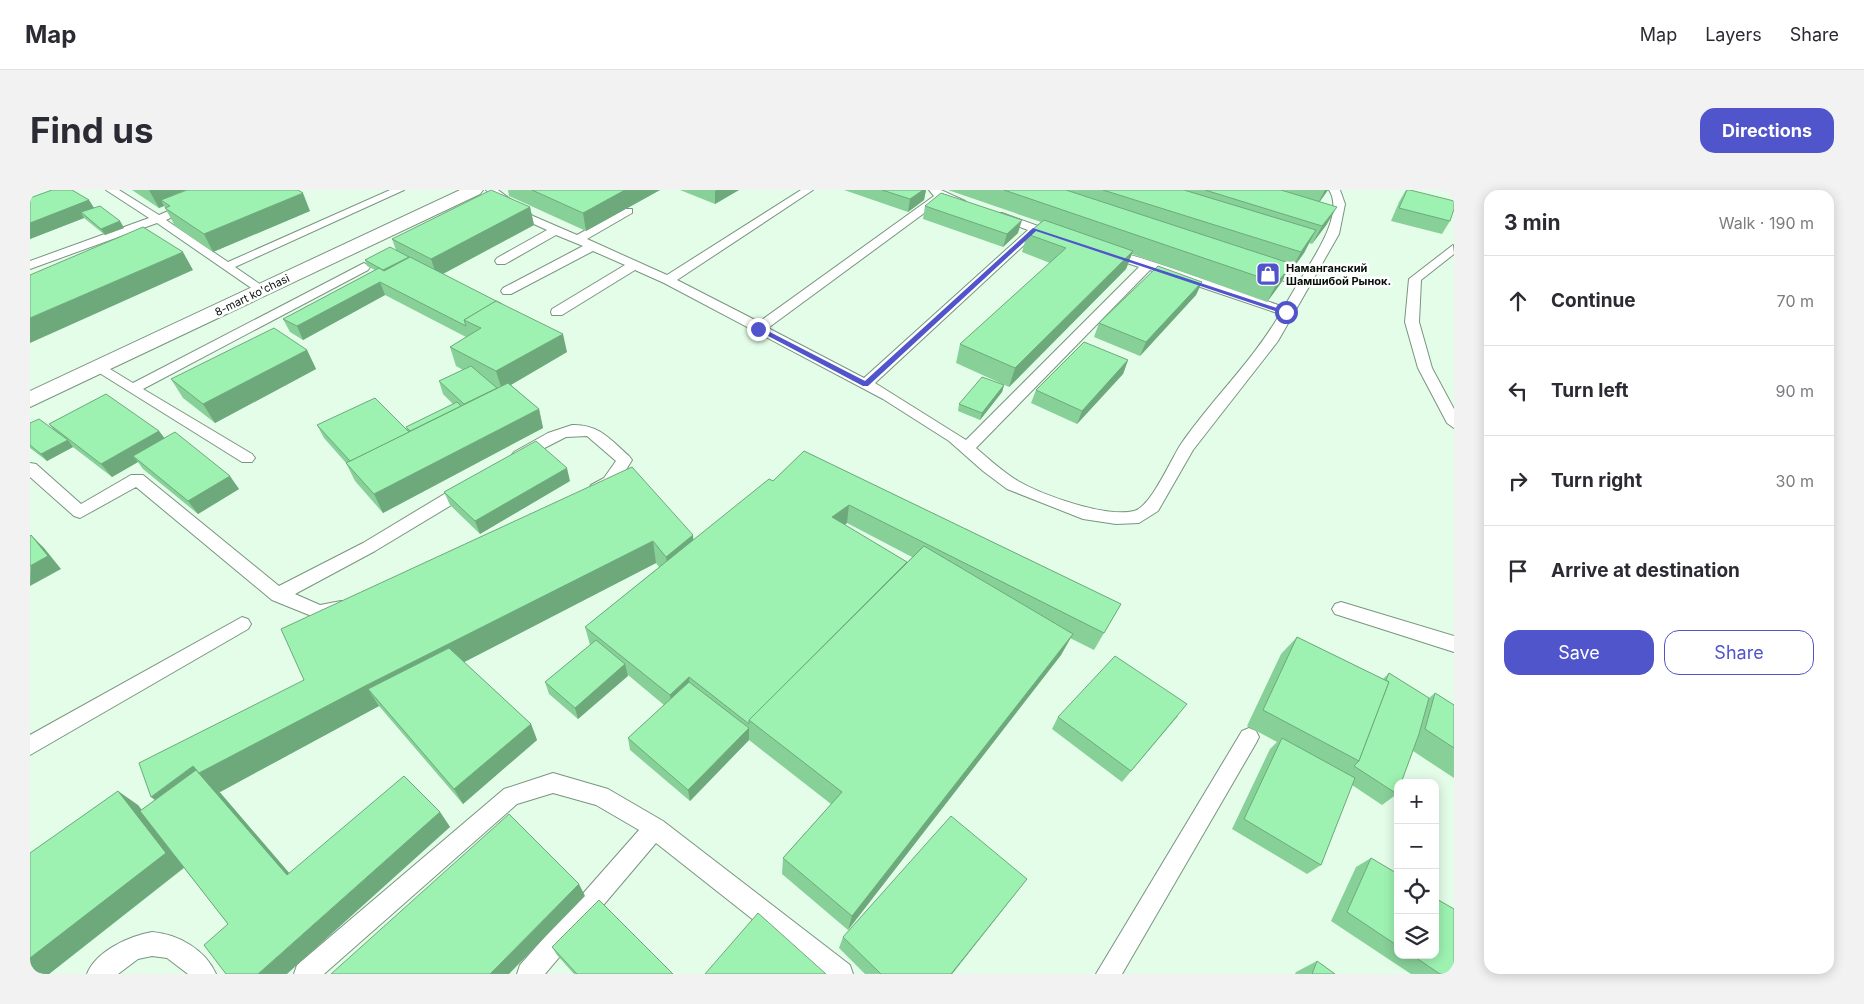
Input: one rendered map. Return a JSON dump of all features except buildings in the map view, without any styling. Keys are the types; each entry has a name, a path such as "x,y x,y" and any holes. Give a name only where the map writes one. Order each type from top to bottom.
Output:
{"street":[{"name":"8-mart ko'chasi","path":"30,400 100,369 260,290 474,190"}],"lane":[{"path":"111,190 260,290"},
{"path":"30,265 158,220 224,190"},
{"path":"226,267 399,190"},
{"path":"491,190 529,218 668,280 758,329 866,384 931,421 1013,485 1083,512 1116,518 1139,517 1152,507 1187,447 1272,341 1286,312 1305,284 1317,250 1334,234 1331,221 1339,204 1334,190"},
{"path":"668,280 808,190"},
{"path":"758,329 937,193 1063,238"},
{"path":"577,240 628,211"},
{"path":"866,384 1035,229"},
{"path":"501,261 556,230"},
{"path":"507,291 591,247"},
{"path":"1092,247 1286,312"},
{"path":"1454,249 1415,279 1412,322 1425,368 1454,423"},
{"path":"557,312 633,266"},
{"path":"967,448 1148,266"},
{"path":"1249,266 1305,284"},
{"path":"132,389 364,268"},
{"path":"100,369 247,458"},
{"path":"502,466 551,436 576,430 592,432 624,460 610,482 585,496"},
{"path":"30,468 80,512 137,479 278,595 319,612 356,606"},
{"path":"278,595 369,547 477,482"},
{"path":"1341,609 1454,644"},
{"path":"30,746 242,624"},
{"path":"1108,974 1249,737"},
{"path":"306,974 511,796 553,783 600,796 655,828 841,974"},
{"path":"529,974 655,828"},
{"path":"99,974 130,950 151,945 170,946 187,954 204,974"}],"place":[{"name":"Наманганский Шамшибой Рынок.","path":"1268,274"}],"route":[{"path":"758,329 866,384 1035,229 1286,312"}]}
